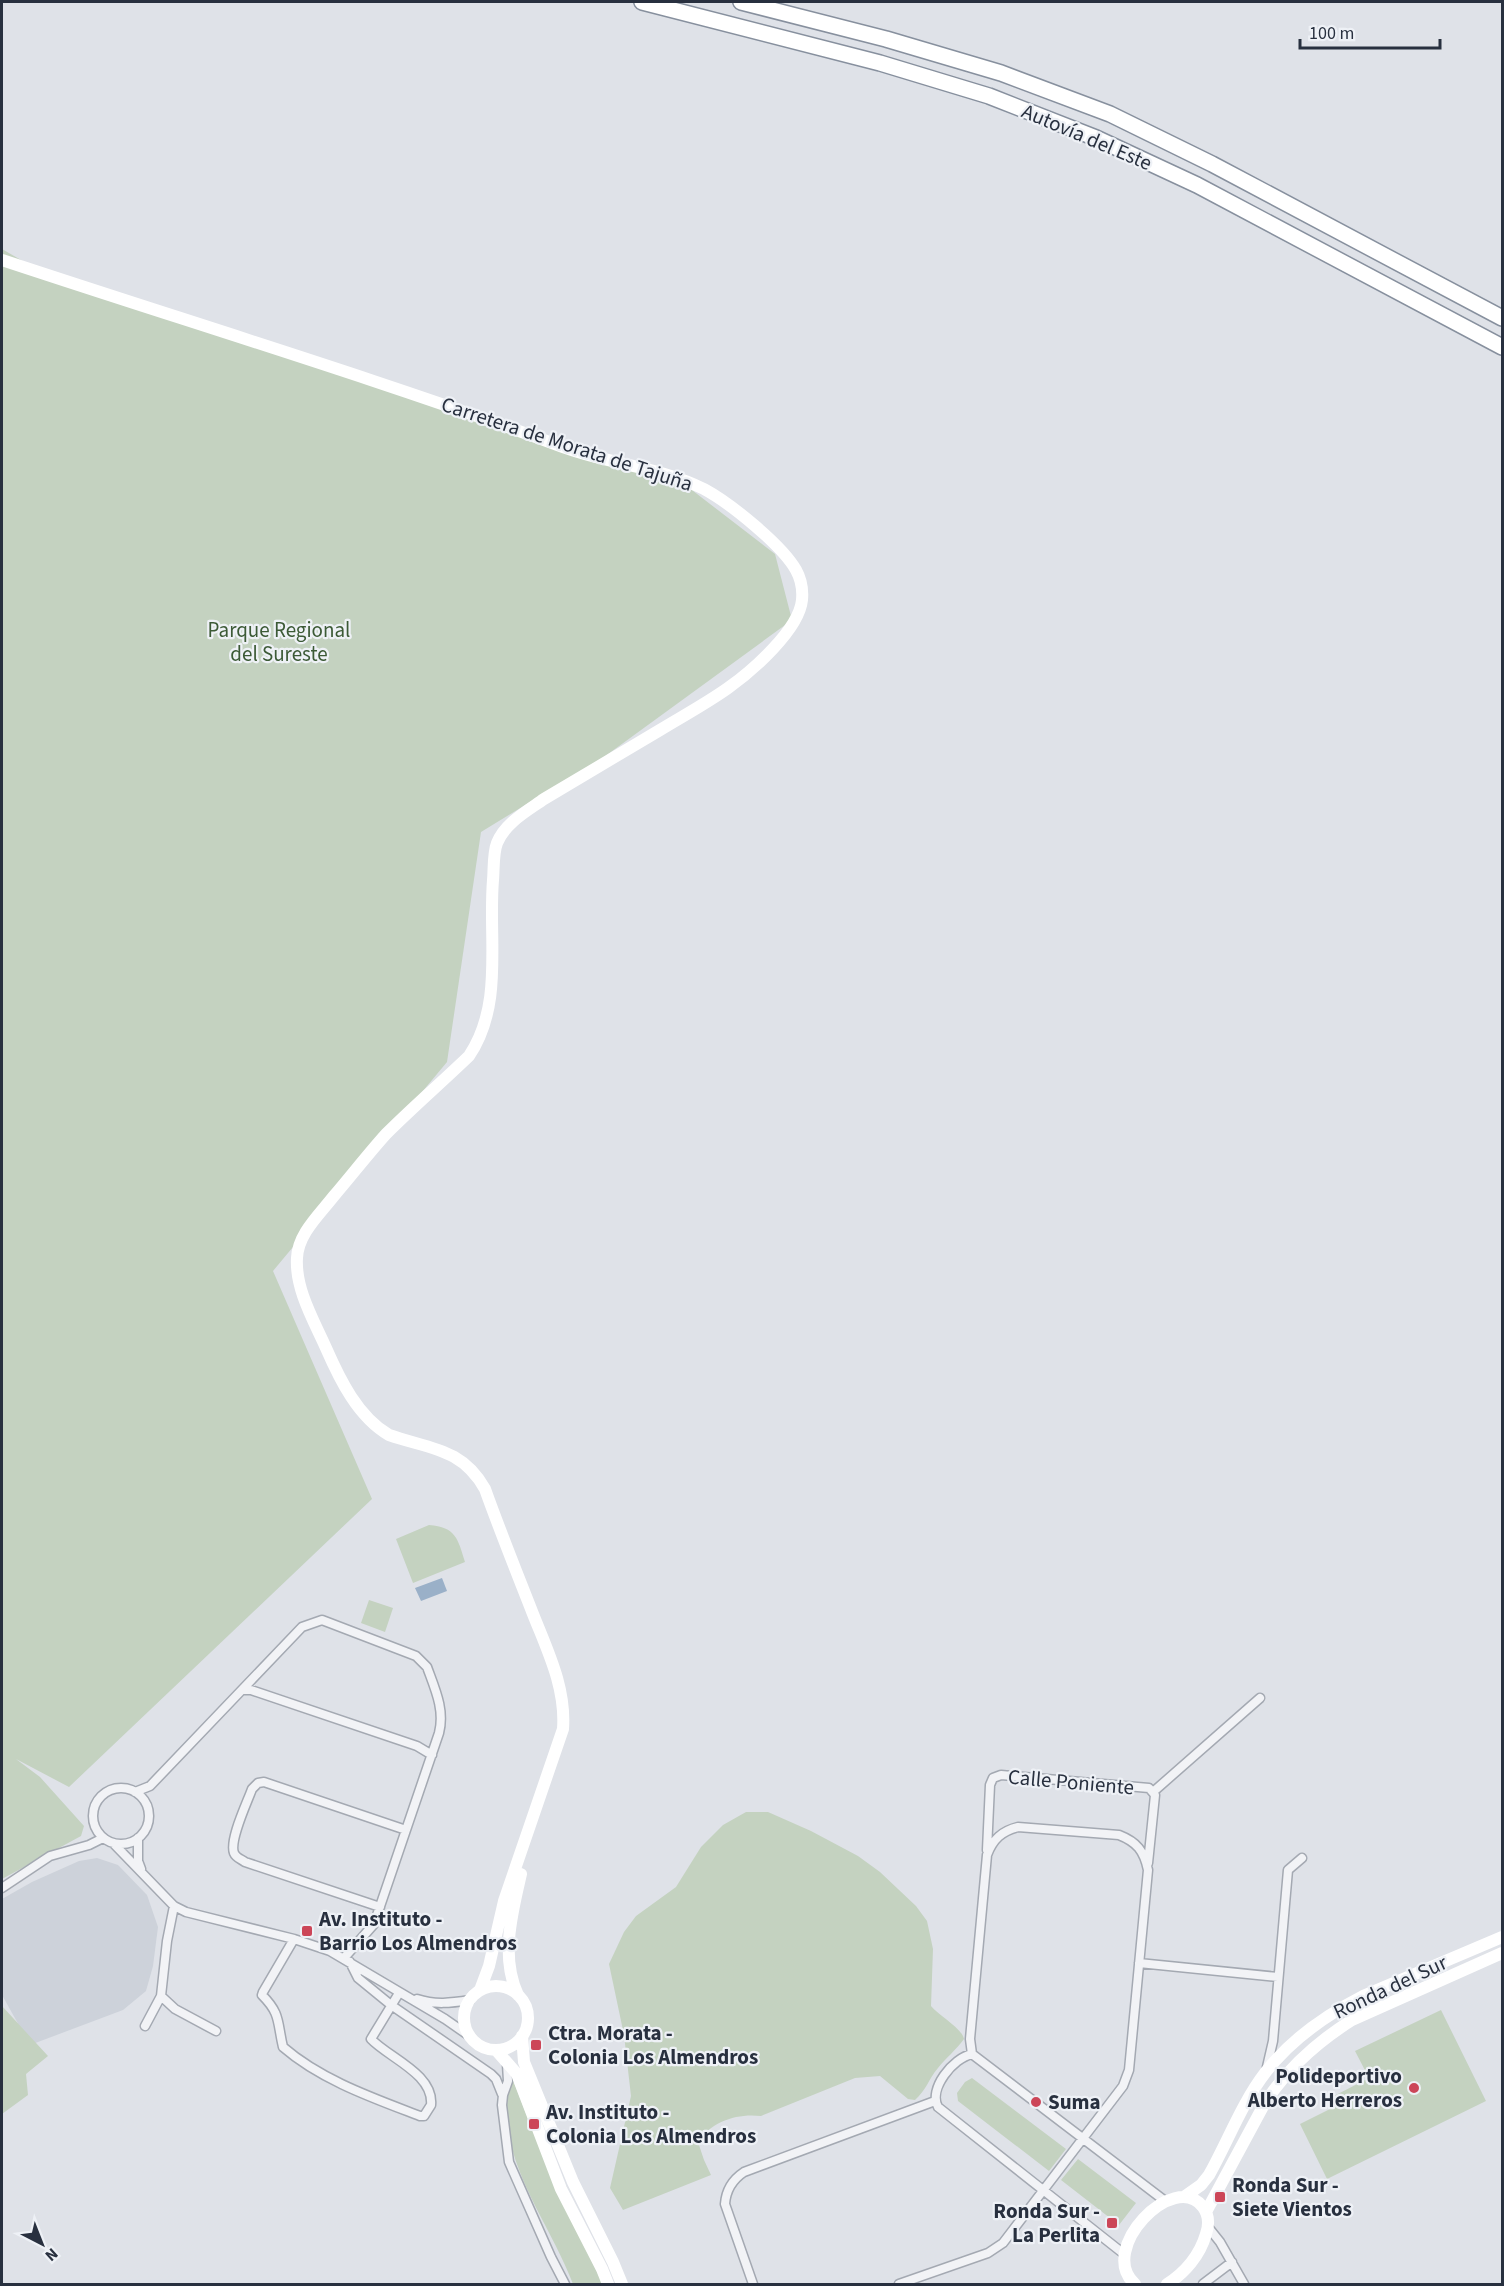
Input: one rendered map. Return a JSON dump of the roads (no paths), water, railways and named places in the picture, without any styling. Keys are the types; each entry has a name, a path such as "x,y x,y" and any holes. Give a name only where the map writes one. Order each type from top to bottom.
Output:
{"highway":[{"name":"Autovía del Este","path":"642,2 880,63 989,96 1096,138 1197,185 1503,347"},
{"name":"Autovía del Este","path":"741,2 886,39 1001,73 1110,114 1212,164 1503,318"}],"main road":[{"name":"Carretera de Morata de Tajuña","path":"2,260 467,411 569,449 690,482 729,505 757,529 795,567 801,579 802,603 790,627 773,647 738,680 704,704 544,799 525,812 505,831 496,844 489,1006 487,1020 477,1045 469,1056 417,1104 373,1150 312,1223 299,1245 297,1267 303,1294 329,1356 358,1407 373,1424 389,1435 462,1460 472,1468 485,1489 557,1677 564,1709 563,1729 504,1901 489,1966 480,1990"},
{"name":"Carretera de Morata de Tajuña","path":"518,1996 511,1981 507,1953 514,1902 532,1822"},
{"name":"Ronda del Sur","path":"1165,2201 1184,2197 1201,2185 1209,2175 1265,2073 1308,2030 1343,2007 1503,1937"},
{"name":"Ronda del Sur","path":"1206,2212 1266,2101 1305,2054 1352,2020 1503,1953"},
{"path":"522,2036 512,2046 496,2050 476,2043 468,2035 464,2023 464,2011 470,2000 480,1990 498,1986 518,1996 525,2007 528,2017 522,2036 524,2062 573,2182 622,2284"},
{"path":"496,2050 517,2074 561,2189 608,2284"},
{"path":"1168,2284 1188,2267 1203,2244 1208,2227 1206,2212 1201,2205 1192,2198 1184,2197"},
{"path":"1135,2284 1124,2279 1124,2254 1133,2234 1142,2222 1152,2210 1165,2201"}],"street":[{"path":"135,1792 150,1786 302,1627 322,1620 416,1656 427,1666 441,1708 442,1722 374,1924 347,1960"},
{"path":"242,1690 251,1690 417,1746 432,1755"},
{"name":"Calle Poniente","path":"1153,1792 1260,1698"},
{"name":"Calle Poniente","path":"899,2284 996,2249 1011,2234 1123,2086 1129,2070 1155,1802 1153,1792 1149,1788 1001,1774 993,1778 990,1785 987,1855"},
{"path":"380,1907 245,1862 237,1857 233,1842 252,1789 258,1783 264,1782 406,1830"},
{"path":"113,1843 129,1843 138,1838 144,1830 148,1814 142,1799 135,1792 127,1789 117,1788 100,1797 95,1805 93,1822 103,1838 113,1843 174,1906 186,1912 330,1951 468,2035"},
{"path":"1148,1870 1146,1859 1140,1848 1131,1840 1119,1835 1018,1827 999,1835 991,1844 987,1855 970,2039 972,2054 1165,2201"},
{"path":"2,1888 50,1856 89,1845 103,1838"},
{"path":"138,1838 138,1862 147,1880"},
{"path":"1265,2073 1273,2041 1288,1869 1302,1858"},
{"path":"146,2026 161,1996 167,1941 174,1906"},
{"path":"294,1940 262,1995 278,2013 283,2047 329,2078 393,2106 424,2116 431,2105 429,2088 399,2059 371,2039 399,1993"},
{"path":"347,1960 358,1978 391,2005 496,2079 502,2095 509,2162 550,2258 565,2284"},
{"path":"1139,1963 1278,1977"},
{"path":"399,1993 427,2002 449,2004 470,2000"},
{"path":"161,1996 175,2009 216,2031"},
{"path":"972,2054 964,2056 946,2074 938,2086 934,2101 938,2107 1124,2254"},
{"path":"502,2095 507,2081 507,2064"},
{"path":"753,2284 725,2204 726,2195 735,2178 744,2172 934,2101"},
{"path":"1208,2227 1244,2284"},
{"path":"1203,2284 1232,2262"}],"water":[{"path":"442,1578 447,1591 421,1601 415,1588"}],"place":[{"name":"Av. Instituto - Barrio Los Almendros","path":"307,1931"},
{"name":"Ctra. Morata - Colonia Los Almendros","path":"536,2045"},
{"name":"Polideportivo Alberto Herreros","path":"1414,2088"},
{"name":"Suma","path":"1036,2102"},
{"name":"Av. Instituto - Colonia Los Almendros","path":"534,2124"},
{"name":"Ronda Sur - Siete Vientos","path":"1220,2197"},
{"name":"Ronda Sur - La Perlita","path":"1112,2223"}],"park label":[{"name":"Parque Regional del Sureste","path":"279,642"}]}
